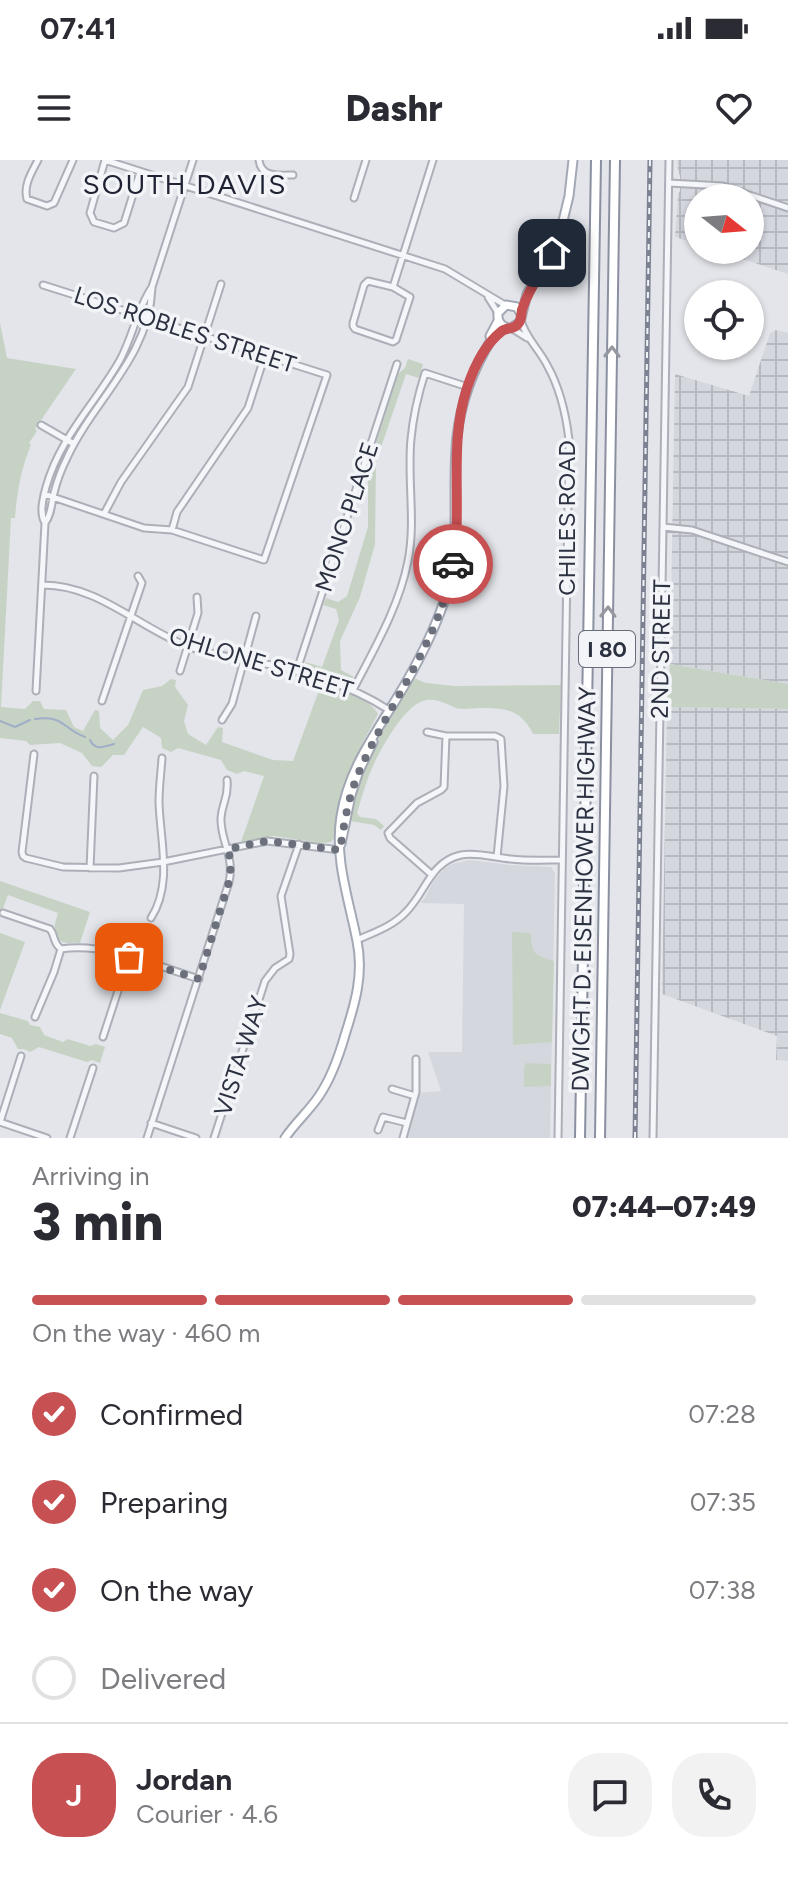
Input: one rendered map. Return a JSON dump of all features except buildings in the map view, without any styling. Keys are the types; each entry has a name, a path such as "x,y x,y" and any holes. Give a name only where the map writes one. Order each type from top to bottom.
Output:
{"highway":[{"name":"DWIGHT D. EISENHOWER HIGHWAY","path":"580,1138 596,160"},
{"name":"DWIGHT D. EISENHOWER HIGHWAY","path":"600,1138 615,160"}],"main road":[{"path":"285,1138 318,1099 338,1060 355,1006 360,954 340,848 356,780 387,714 420,656 446,596 456,528 457,439 462,407 475,369 491,340 518,325 527,294 548,260 562,225 573,160"},
{"path":"491,340 498,317 508,305 527,294"},
{"path":"508,305 517,307 521,317"},
{"path":"498,317 509,328"}],"street":[{"path":"38,160 26,186 25,196 47,206 54,203 73,160"},
{"path":"140,171 124,223 114,228 94,222 90,213 105,160 140,171 185,186 403,255 445,269 508,305"},
{"path":"45,523 50,516 62,468 74,444 132,357 147,317 152,287 193,160"},
{"path":"259,160 264,172 293,175"},
{"path":"354,198 366,160"},
{"path":"393,287 433,160"},
{"name":"2ND STREET","path":"653,1138 669,160"},
{"path":"669,183 723,186 788,208"},
{"path":"368,281 393,287 410,297 399,333 393,342 353,326 364,285 368,281"},
{"path":"104,514 121,482 188,387 221,284"},
{"name":"LOS ROBLES STREET","path":"43,285 327,375 264,560 172,530"},
{"path":"36,691 43,585 45,523 41,515 44,494 66,439 127,345 142,301 152,287"},
{"path":"488,296 498,317"},
{"name":"CHILES ROAD","path":"521,317 530,340 554,378 562,400 569,440 558,1138"},
{"path":"509,328 530,340"},
{"path":"44,494 144,528 172,530 177,512 248,408 265,355"},
{"name":"MONO PLACE","path":"297,670 397,364"},
{"path":"353,690 395,606 409,559 411,440 425,373 468,387"},
{"path":"105,382 113,387"},
{"path":"41,425 74,444"},
{"path":"54,465 62,468"},
{"path":"663,527 692,530 788,562"},
{"path":"102,701 142,583 138,576"},
{"name":"OHLONE STREET","path":"43,585 83,591 188,646 327,679 353,690 387,714"},
{"path":"180,671 198,613 197,597"},
{"path":"222,720 232,704 256,616"},
{"path":"427,732 446,736 495,736 501,739 504,786 497,857"},
{"path":"431,874 388,833 417,803 444,787 446,736"},
{"path":"34,754 23,856 26,858 63,867 119,868 267,841 340,848"},
{"path":"151,918 162,894 159,798 162,758"},
{"path":"90,868 94,776"},
{"path":"147,1138 229,882 231,864 221,819 228,792 227,780"},
{"name":"VISTA WAY","path":"214,1138 265,981 275,968 289,959 289,938 281,896 299,844"},
{"path":"357,940 392,925 405,914 417,900 431,874 446,861 462,855 562,860"},
{"path":"3,913 50,929 61,949 101,950 199,979"},
{"path":"35,1017 61,949"},
{"path":"103,1037 129,957"},
{"path":"21,1056 0,1122 47,1138"},
{"path":"403,1138 415,1096 416,1059"},
{"path":"70,1138 93,1068"},
{"path":"392,1089 415,1096"},
{"path":"378,1130 383,1117 407,1123"},
{"path":"151,1123 196,1138"}],"shaded area":[{"path":"677,160 788,160 788,274 758,264 764,264 764,184 684,184 684,240 675,237 680,191"},
{"path":"776,330 788,333 788,684 670,664 675,374 749,396 761,360 764,360 770,333"},
{"path":"667,707 788,709 788,1061 776,1060 777,1036 662,994"},
{"path":"470,860 551,867 555,873 550,1138 405,1138 418,1093 441,1091 428,1052 462,1052 464,904 420,903 445,868"}],"green space":[{"path":"0,323 7,358 76,369 35,429 37,431 29,443 31,445 20,480 15,518 11,518 1,707 25,709 33,701 40,701 44,709 66,710 74,727 83,731 95,710 99,711 100,728 113,740 128,725 143,690 162,686 171,679 176,680 175,687 188,705 184,721 188,734 206,745 218,727 223,728 222,742 273,760 293,761 322,682 345,691 361,698 378,714 348,776 331,842 274,836 241,842 264,776 244,771 237,774 227,770 221,760 178,748 171,752 162,748 161,738 143,727 124,755 113,755 101,767 92,766 82,753 60,743 30,745 26,741 0,738"},
{"path":"408,359 423,364 419,378 406,374 376,462 375,544 360,597 340,641 341,670 354,677 345,681 309,668 305,662 322,667 339,620 336,609 323,605 326,598 338,602 347,596 368,527 366,475 398,374 405,368"},
{"path":"670,664 788,684 788,709 667,707"},
{"path":"414,678 426,683 455,686 561,685 559,734 533,734 518,715 505,710 459,709 431,700 419,703 403,717 382,748 368,777 357,813 360,817 376,819 384,826 381,830 374,825 350,821 365,765"},
{"path":"0,881 90,912 80,943 65,943 58,938 55,924 58,913 8,895 0,916"},
{"path":"512,932 531,933 535,953 554,961 552,1042 513,1045"},
{"path":"0,933 25,942 0,1010"},
{"path":"0,1013 28,1021 30,1025 40,1027 44,1035 63,1042 68,1039 105,1047 100,1063 39,1047 30,1052 18,1049 12,1038 0,1034"},
{"path":"526,1063 551,1064 551,1086 524,1087"}],"waterway":[{"path":"35,719 58,721 85,737"},
{"path":"0,721 15,727 30,720"},
{"path":"90,740 97,747 114,744"}],"railway":[{"path":"635,1138 650,160"}],"way so far":[{"path":"129,957 199,979 229,882 231,864 228,849 267,841 340,850 348,806 359,771 438,618 453,564"}],"district":[{"name":"SOUTH DAVIS","path":"185,184"}],"route":[{"path":"453,564 457,439 468,387 491,340 520,322 527,294 552,253"}]}
